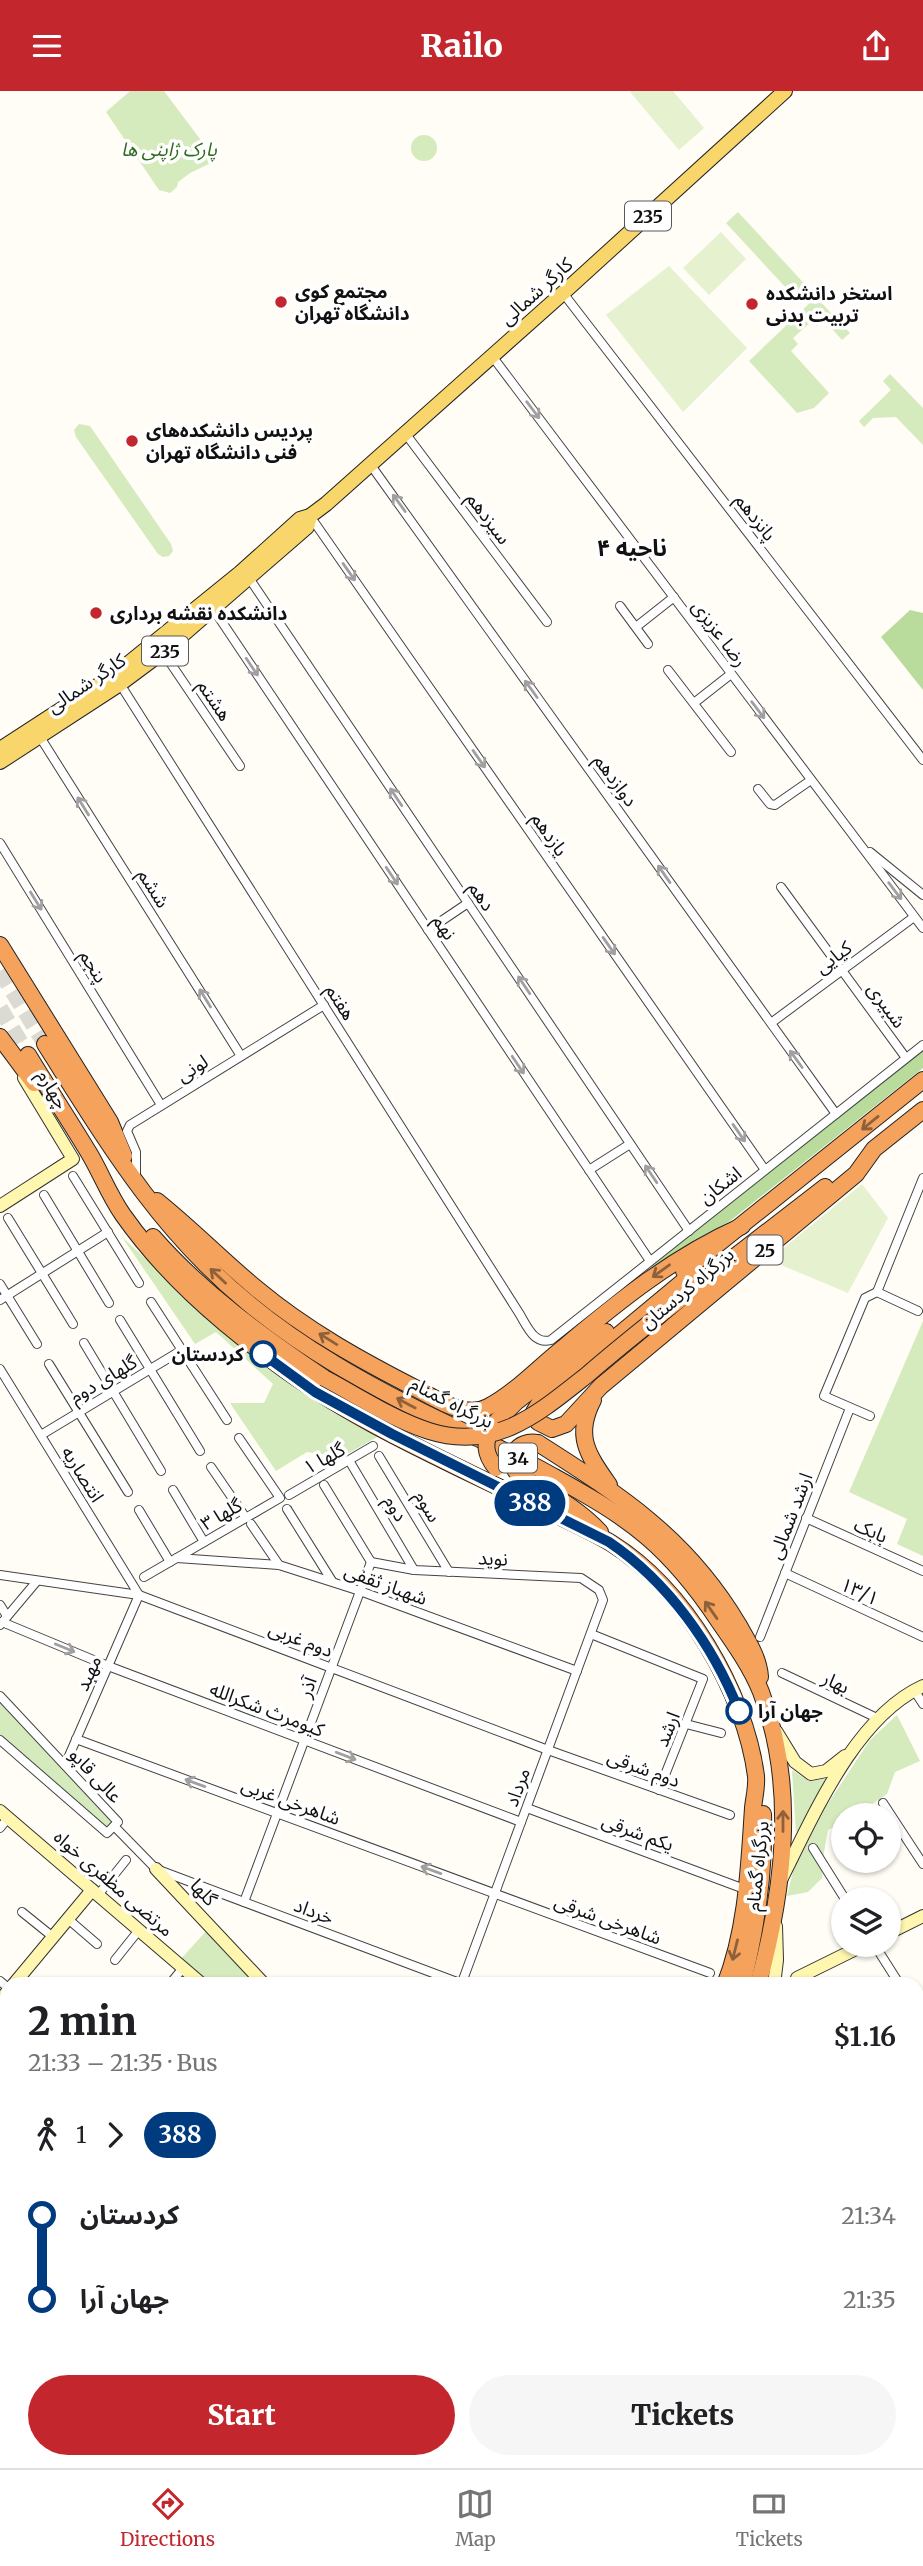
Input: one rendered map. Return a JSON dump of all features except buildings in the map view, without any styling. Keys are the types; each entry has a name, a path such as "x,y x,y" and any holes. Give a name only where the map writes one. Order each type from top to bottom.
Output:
{"highway":[{"path":"0,945 110,1122 122,1147 132,1180 258,1290 304,1325 449,1405 472,1411 489,1407 675,1260 741,1226"},
{"path":"0,1038 55,1113 78,1136"},
{"name":"بزرگراه گمنام","path":"45,1044 132,1180 190,1249 246,1302 334,1364 429,1415 546,1472 598,1502 647,1537 679,1568 702,1597 737,1647 761,1690 779,1762 784,1820 780,1883 760,1977"},
{"name":"بزرگراه گمنام","path":"28,1055 90,1154 121,1212 169,1272 195,1299 315,1392 392,1434 609,1542 625,1553 665,1591 704,1642 745,1724 757,1781 742,1918 727,1977"},
{"name":"بزرگراه کردستان","path":"923,1080 692,1265 691,1275 542,1399 535,1409 535,1418 547,1428 562,1427 601,1386 856,1174 874,1149 923,1110"},
{"name":"25","path":"90,1154 134,1215 174,1259 276,1346 324,1378 409,1423 431,1431 467,1436 501,1431 533,1417 874,1149"},
{"name":"25","path":"609,1542 580,1522 509,1483 489,1458 485,1445 495,1423 516,1402 692,1265"},
{"path":"601,1386 588,1411 584,1436 589,1456 613,1491"},
{"path":"609,1542 590,1521 519,1475 513,1466 513,1454 521,1445 538,1443 613,1491 676,1543 717,1591 754,1654 760,1672 761,1690"},
{"path":"744,1977 754,1932 763,1849 763,1812 757,1781"}],"main road":[{"name":"کارگر شمالی","path":"0,762 120,684 214,610 300,519 310,516 370,464 785,91"},
{"name":"کارگر شمالی","path":"0,749 114,675 234,586"},
{"name":"چهارم","path":"0,1038 74,1159 0,1206"},
{"path":"780,1883 851,1751 877,1718 895,1702 919,1688"},
{"path":"769,1719 794,1762 806,1773 814,1775 826,1771 851,1751"},
{"name":"مرتضی مظفری خواه","path":"3,1819 194,1977"},
{"name":"گلها","path":"156,1869 257,1977"},
{"path":"20,1977 68,1919 95,1893"},
{"path":"775,1977 776,1906"},
{"path":"901,1927 923,1916"},
{"path":"806,1977 842,1957"}],"street":[{"name":"پانزدهم","path":"563,293 923,760"},
{"name":"رضا عزیزی","path":"492,356 923,928"},
{"name":"سیزدهم","path":"405,433 547,622"},
{"name":"دوازدهم","path":"370,464 836,1114"},
{"name":"یازدهم","path":"310,516 765,1170"},
{"name":"دهم","path":"234,586 468,903 689,1231"},
{"path":"635,627 674,597"},
{"path":"620,606 648,644"},
{"name":"نهم","path":"214,610 650,1261"},
{"name":"هشتم","path":"163,652 240,766"},
{"path":"668,670 731,752"},
{"path":"694,703 732,674"},
{"name":"هفتم","path":"120,684 535,1338"},
{"name":"ششم","path":"40,737 241,1056"},
{"path":"758,789 770,804 775,805 811,780"},
{"name":"پنجم","path":"0,843 161,1105"},
{"path":"859,843 923,895"},
{"name":"شبیری","path":"781,887 906,1058"},
{"path":"428,930 468,903"},
{"name":"کیایی","path":"771,1023 914,917"},
{"name":"لونی","path":"132,1180 136,1152 127,1131 128,1127 324,1005"},
{"name":"اشکان","path":"535,1338 542,1341 551,1340 923,1045"},
{"path":"589,1170 630,1143"},
{"path":"73,1176 139,1283"},
{"path":"870,1416 824,1397 865,1298 877,1292 922,1183"},
{"path":"44,1195 109,1303"},
{"path":"9,1218 72,1324"},
{"path":"4,1298 108,1232"},
{"path":"0,1285 4,1298 37,1344"},
{"path":"877,1292 918,1311"},
{"path":"151,1303 227,1420"},
{"path":"120,1320 200,1451"},
{"path":"84,1343 161,1471"},
{"name":"گلهای دوم","path":"41,1435 182,1350"},
{"path":"49,1364 128,1492"},
{"name":"انتصاریه","path":"0,1369 139,1595"},
{"name":"ارشد شمالی","path":"760,1637 850,1408"},
{"path":"239,1438 285,1496"},
{"name":"گلها ۱","path":"285,1496 373,1447"},
{"name":"سوم","path":"379,1457 449,1572"},
{"name":"دوم","path":"350,1462 414,1570"},
{"path":"211,1467 279,1565"},
{"path":"324,1485 371,1562"},
{"path":"173,1490 204,1542"},
{"name":"گلها ۳","path":"144,1577 204,1542 248,1521 285,1496"},
{"path":"288,1509 332,1581"},
{"path":"139,1510 173,1560"},
{"name":"بابک","path":"806,1518 923,1571"},
{"name":"شهباز ثقفی","path":"173,1560 279,1565 332,1581 577,1671"},
{"name":"نوید","path":"371,1562 414,1570 581,1578 599,1590 603,1600"},
{"name":"آذر","path":"244,1902 371,1562"},
{"name":"۱۳/۱","path":"785,1573 923,1637"},
{"name":"دوم غربی","path":"0,1575 139,1595 548,1750"},
{"path":"3,1621 37,1581"},
{"name":"مهبد","path":"65,1765 139,1595"},
{"name":"مرداد","path":"465,1977 603,1600"},
{"path":"0,1605 3,1621"},
{"name":"کیومرث شکرالله","path":"3,1621 108,1666 521,1822"},
{"name":"ارشد","path":"591,1635 703,1679 659,1790"},
{"name":"بهار","path":"782,1673 877,1718"},
{"path":"919,1688 923,1704"},
{"name":"عالی قاپو","path":"0,1696 118,1821 107,1833 0,1740"},
{"path":"686,1724 721,1733"},
{"name":"شاهرخی غربی","path":"76,1739 495,1894"},
{"name":"دوم شرقی","path":"548,1750 730,1815"},
{"name":"یکم شرقی","path":"527,1808 739,1887"},
{"name":"گلها","path":"114,1826 156,1869"},
{"path":"901,1830 923,1864"},
{"path":"813,1849 837,1887"},
{"path":"95,1893 126,1860"},
{"name":"خرداد","path":"156,1869 444,1977"},
{"name":"شاهرخی شرقی","path":"495,1894 710,1973"},
{"path":"22,1912 53,1937"},
{"path":"68,1919 97,1944"},
{"path":"115,1960 139,1930"},
{"path":"882,1957 895,1977"},
{"path":"176,1977 183,1968"}],"green space":[{"name":"پارک ژاپنی ها","path":"130,91 164,91 209,151 218,157 217,160 190,173 178,182 177,187 170,193 159,190 106,112"},
{"path":"673,91 704,128 679,150 630,92"},
{"path":"424,135 433,139 437,148 433,157 424,161 415,157 411,148 415,139"},
{"path":"738,212 813,293 801,304 726,223"},
{"path":"721,232 746,259 709,295 683,268"},
{"path":"669,266 747,348 683,412 606,315"},
{"path":"816,297 850,333 842,340 824,320 817,326 812,321 793,338 798,344 791,351 829,393 814,408 797,413 749,361"},
{"path":"890,374 923,408 923,445 896,417 873,418 864,427 859,421 891,390 883,381"},
{"path":"79,424 90,426 171,544 173,551 169,556 158,554 76,437 74,430"},
{"path":"910,610 923,613 923,690 881,637"},
{"path":"923,1051 923,1068 730,1221 655,1267 648,1266"},
{"path":"862,1184 888,1218 848,1293 769,1260"},
{"path":"122,1237 260,1364 379,1436 342,1457 307,1452 276,1471 230,1403 264,1403 273,1384 216,1332 195,1344"},
{"path":"923,1321 923,1556 897,1544 907,1519 849,1492"},
{"path":"0,1699 115,1821 108,1829 0,1736"},
{"path":"897,1715 920,1761 895,1772 887,1794 874,1803 831,1803 831,1828 828,1830 824,1852 822,1878 808,1892 787,1896 794,1867 825,1808 870,1740"},
{"path":"792,1770 809,1781 830,1778 796,1833"},
{"path":"207,1930 251,1977 201,1977 180,1960"}],"tunnel":[{"path":"0,971 45,1044"},
{"path":"0,1008 28,1055"}],"bus line":[{"name":"388","path":"263,1354 315,1392 392,1434 609,1542 625,1553 646,1571 685,1615 719,1667 739,1711"}],"place":[{"name":"مجتمع کوی دانشگاه تهران","path":"281,302"},
{"name":"استخر دانشکده تربیت بدنی","path":"752,304"},
{"name":"پردیس دانشکده‌های فنی دانشگاه تهران","path":"132,441"},
{"name":"دانشکده نقشه برداری","path":"96,613"},
{"name":"کردستان","path":"263,1354"},
{"name":"جهان آرا","path":"739,1711"}],"district":[{"name":"ناحیه ۴","path":"632,547"}]}
